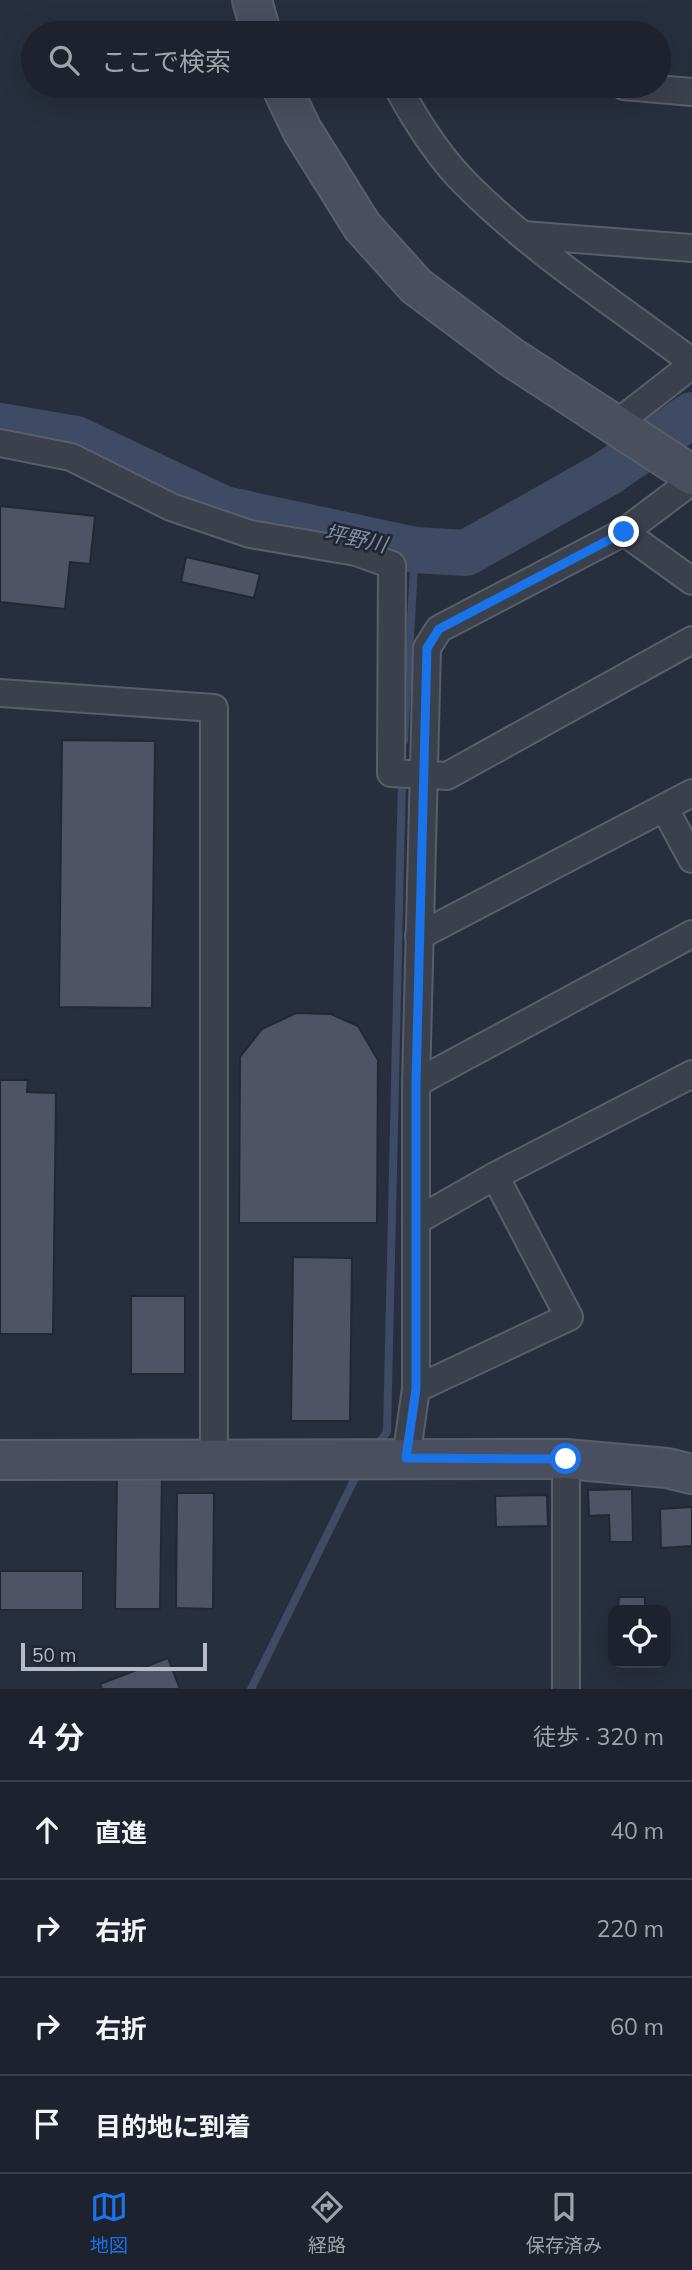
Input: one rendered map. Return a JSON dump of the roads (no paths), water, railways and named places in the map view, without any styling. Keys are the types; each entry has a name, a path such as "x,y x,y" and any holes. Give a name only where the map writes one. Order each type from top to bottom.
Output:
{"street":[{"path":"252,0 258,21"},
{"path":"671,90 692,92"},
{"path":"287,98 302,130 362,226 416,286 511,357 686,473 624,532 439,629 427,648 426,775 416,1083 416,1389 406,1458"},
{"path":"404,98 417,122 466,185 522,235 692,363 624,430"},
{"path":"522,235 692,248"},
{"path":"0,443 71,457 171,507 250,534 356,552 392,565 391,773 447,776 692,640"},
{"path":"624,532 692,581"},
{"path":"0,693 214,708 214,1461"},
{"path":"419,936 692,793"},
{"path":"665,809 692,859"},
{"path":"416,1083 692,934"},
{"path":"416,1221 495,1176 692,1074"},
{"path":"416,1389 569,1317 495,1176"},
{"path":"0,1460 566,1459 667,1468 692,1474"},
{"path":"566,1459 566,1689"}],"waterway":[{"name":"坪野川","path":"0,426 76,439 224,509 415,550 466,553 606,474 692,415"},
{"path":"404,741 415,550"},
{"path":"376,1447 387,1432 402,778"},
{"path":"251,1689 358,1472"}]}
